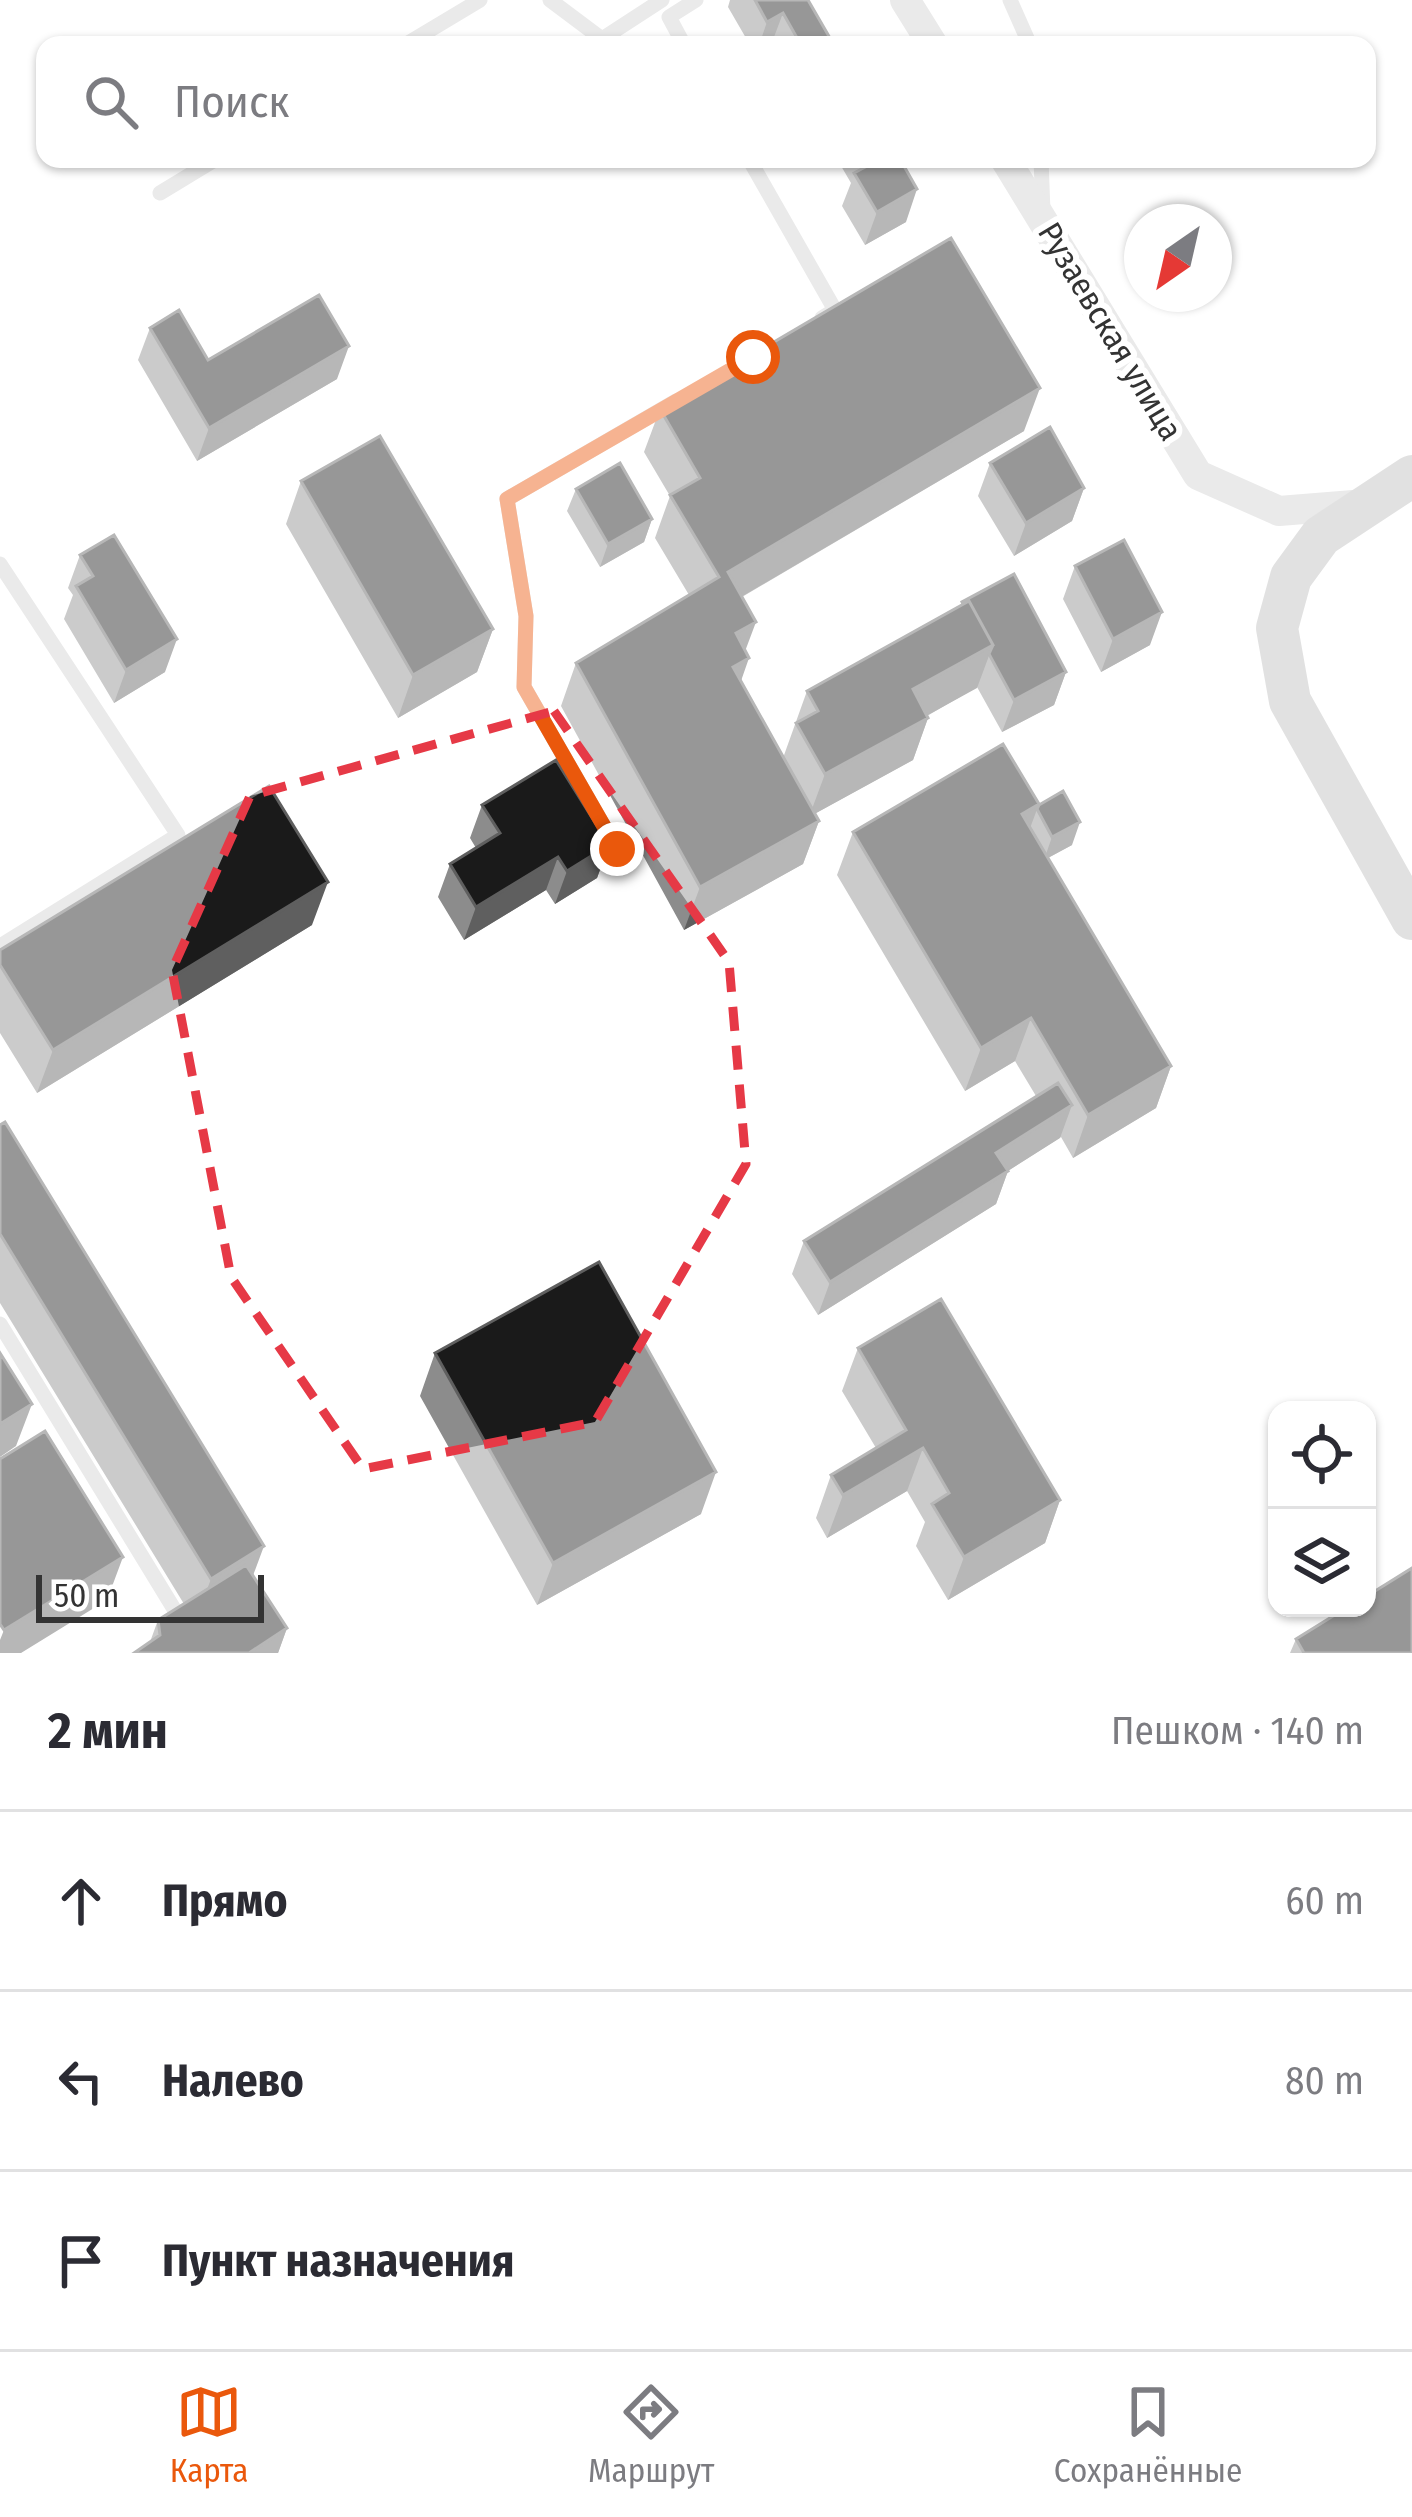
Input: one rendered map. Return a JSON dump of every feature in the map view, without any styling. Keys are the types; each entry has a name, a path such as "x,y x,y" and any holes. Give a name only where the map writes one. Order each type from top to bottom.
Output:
{"street":[{"path":"904,0 927,36"},
{"name":"Рузаевская улица","path":"1011,168 1198,475 1279,511 1369,503"},
{"path":"1412,476 1322,536 1291,577 1277,628 1290,700 1412,919"}],"lane":[{"path":"420,36 480,0"},
{"path":"550,0 598,36"},
{"path":"607,36 662,0"},
{"path":"679,36 669,17 697,0"},
{"path":"1010,0 1026,36"},
{"path":"160,193 201,168"},
{"path":"754,168 835,310 815,322"},
{"path":"1041,168 1044,221"},
{"path":"617,849 524,687 526,616 507,499 692,393"},
{"path":"0,564 178,835 0,946"},
{"path":"0,1324 182,1622"}],"highlighted area":[{"path":"554,711 729,962 746,1164 595,1422 363,1469 231,1277 172,970 250,796"}],"building":[{"path":"755,0 808,0 829,36 796,36 783,13 767,22"},
{"path":"863,168 905,168 917,189 877,212 854,173"},
{"path":"951,238 1040,388 728,572 756,622 736,633 749,658 733,667 819,821 700,887 576,663 719,577 670,495 700,478 660,409"},
{"path":"319,295 349,346 209,428 150,328 179,310 208,360"},
{"path":"1050,427 1084,488 1026,523 990,463"},
{"path":"380,436 493,629 413,675 301,481"},
{"path":"620,463 652,519 608,544 576,489"},
{"path":"114,535 177,639 126,670 76,586 93,576 80,555"},
{"path":"1124,540 1162,612 1113,639 1075,566"},
{"path":"1014,574 1066,672 1014,700 989,654 993,645 969,601 962,602"},
{"path":"969,601 993,645 913,689 928,718 825,774 796,723 818,711 807,691"},
{"path":"1003,744 1039,804 1022,814 1171,1066 1088,1115 1031,1018 981,1048 853,832"},
{"path":"556,760 609,845 567,871 558,857 476,907 450,864 500,833 482,805"},
{"path":"269,786 328,882 53,1050 0,965 0,950"},
{"path":"1063,791 1080,822 1052,837 1037,809"},
{"path":"1058,1083 1072,1105 996,1153 1008,1171 830,1282 804,1241"},
{"path":"5,1122 264,1546 211,1579 0,1234 0,1125"},
{"path":"599,1262 716,1472 553,1563 435,1353"},
{"path":"941,1299 1060,1500 964,1557 932,1504 949,1493 923,1448 843,1495 831,1475 906,1430 858,1348"},
{"path":"0,1353 32,1404 0,1424"},
{"path":"45,1431 123,1557 4,1630 0,1624 0,1459"},
{"path":"246,1565 287,1628 249,1653 134,1653 160,1635 158,1620"},
{"path":"1412,1568 1412,1653 1304,1653 1296,1639 1331,1617 1376,1617 1376,1590"}],"route":[{"path":"617,849 524,687 526,616 507,499 753,357"}]}
